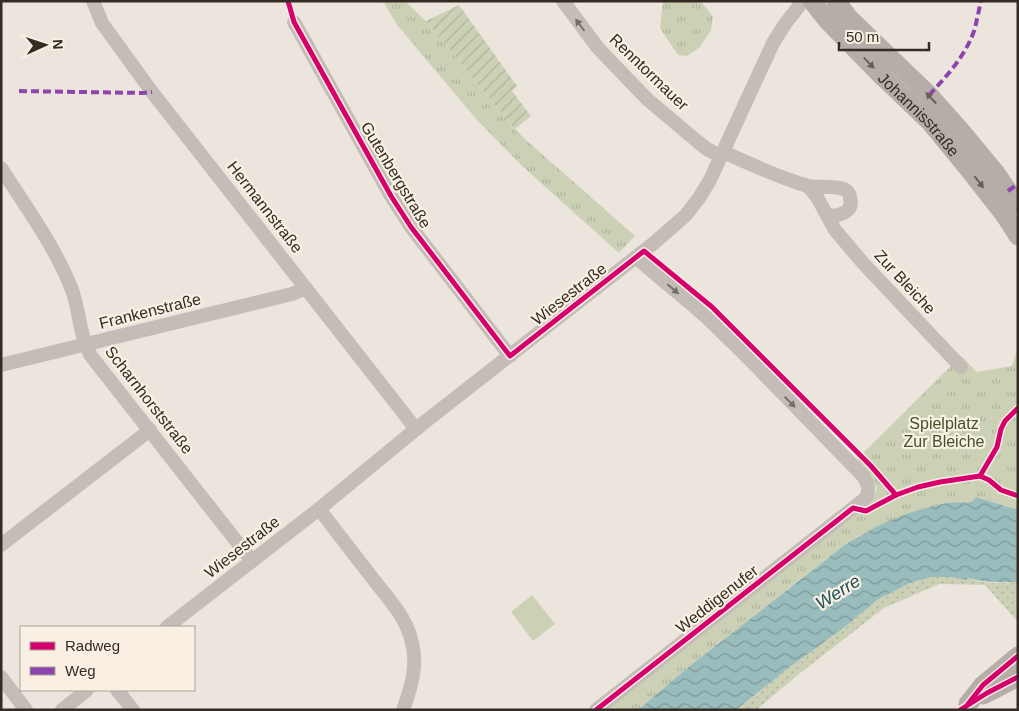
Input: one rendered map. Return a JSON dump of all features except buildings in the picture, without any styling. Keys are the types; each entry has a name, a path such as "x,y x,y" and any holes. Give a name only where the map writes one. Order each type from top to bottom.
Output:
{"main road":[{"name":"Johannisstraße","path":"812,1 831,24 930,122 1004,214 1018,236"},
{"name":"Johannisstraße","path":"836,1 849,18 935,102 995,172 1018,205"},
{"path":"964,707 983,685 1018,656"},
{"path":"964,707 1018,677"}],"street":[{"name":"Hermannstraße","path":"93,1 102,23 152,92 416,429"},
{"name":"Renntormauer","path":"563,1 598,48 648,98 698,142 708,149 722,154"},
{"name":"Wiesestraße","path":"168,626 672,229 686,215 710,180 773,43 803,1"},
{"name":"Gutenbergstraße","path":"294,22 391,196 411,227 510,356"},
{"path":"722,154 808,186 821,186 847,191 852,203 850,208 836,216 828,216"},
{"name":"Scharnhorststraße","path":"1,168 54,252 64,272 73,292 85,345 91,356 252,561"},
{"name":"Zur Bleiche","path":"808,186 817,197 835,230 863,263 961,367"},
{"name":"Weddigenufer","path":"596,710 866,498 869,491 868,484 863,476 704,315 636,257"},
{"name":"Frankenstraße","path":"1,365 292,294 306,288"},
{"path":"1,545 150,430"},
{"path":"319,509 390,600 408,629 413,644 414,676 403,710"},
{"path":"1,677 26,710"},
{"path":"62,710 86,691"},
{"path":"118,691 133,710"}],"green space":[{"path":"383,1 405,1 426,21 515,129 635,236 619,253 522,166 478,121 397,25"},
{"path":"663,1 701,1 713,17 711,30 700,47 687,56 678,55 660,28"},
{"path":"459,5 517,86 512,91 531,116 515,129 426,21"},
{"name":"Spielplatz Zur Bleiche","path":"1018,347 1018,510 976,497 971,502 860,535 691,665 638,710 605,710 874,496 877,488 857,459 961,356 977,372 1012,366"},
{"path":"930,577 951,577 967,580 968,578 991,583 1018,582 1018,622 985,585 939,584 884,608 756,710 736,710 877,600 910,583"},
{"path":"532,595 555,624 533,641 511,612"}],"water":[{"name":"Werre","path":"976,497 1018,510 1018,582 930,577 910,583 877,600 736,710 638,710 691,665 846,544 882,524 921,509 948,503 971,502"}],"marked path":[{"path":"929,95 962,56 967,47 975,28 981,1"},
{"path":"19,91 152,92"},
{"path":"1008,191 1018,184"}],"cycle path":[{"path":"288,1 294,22 391,196 411,227 510,356 644,251 712,307 871,466 896,495"},
{"path":"980,476 997,447 1005,421 1018,408"},
{"path":"596,710 853,508 866,511 896,495 918,487 980,476 989,480 1001,490 1018,496"},
{"path":"968,704 983,685 1018,656"},
{"path":"960,710 1018,677"}]}
